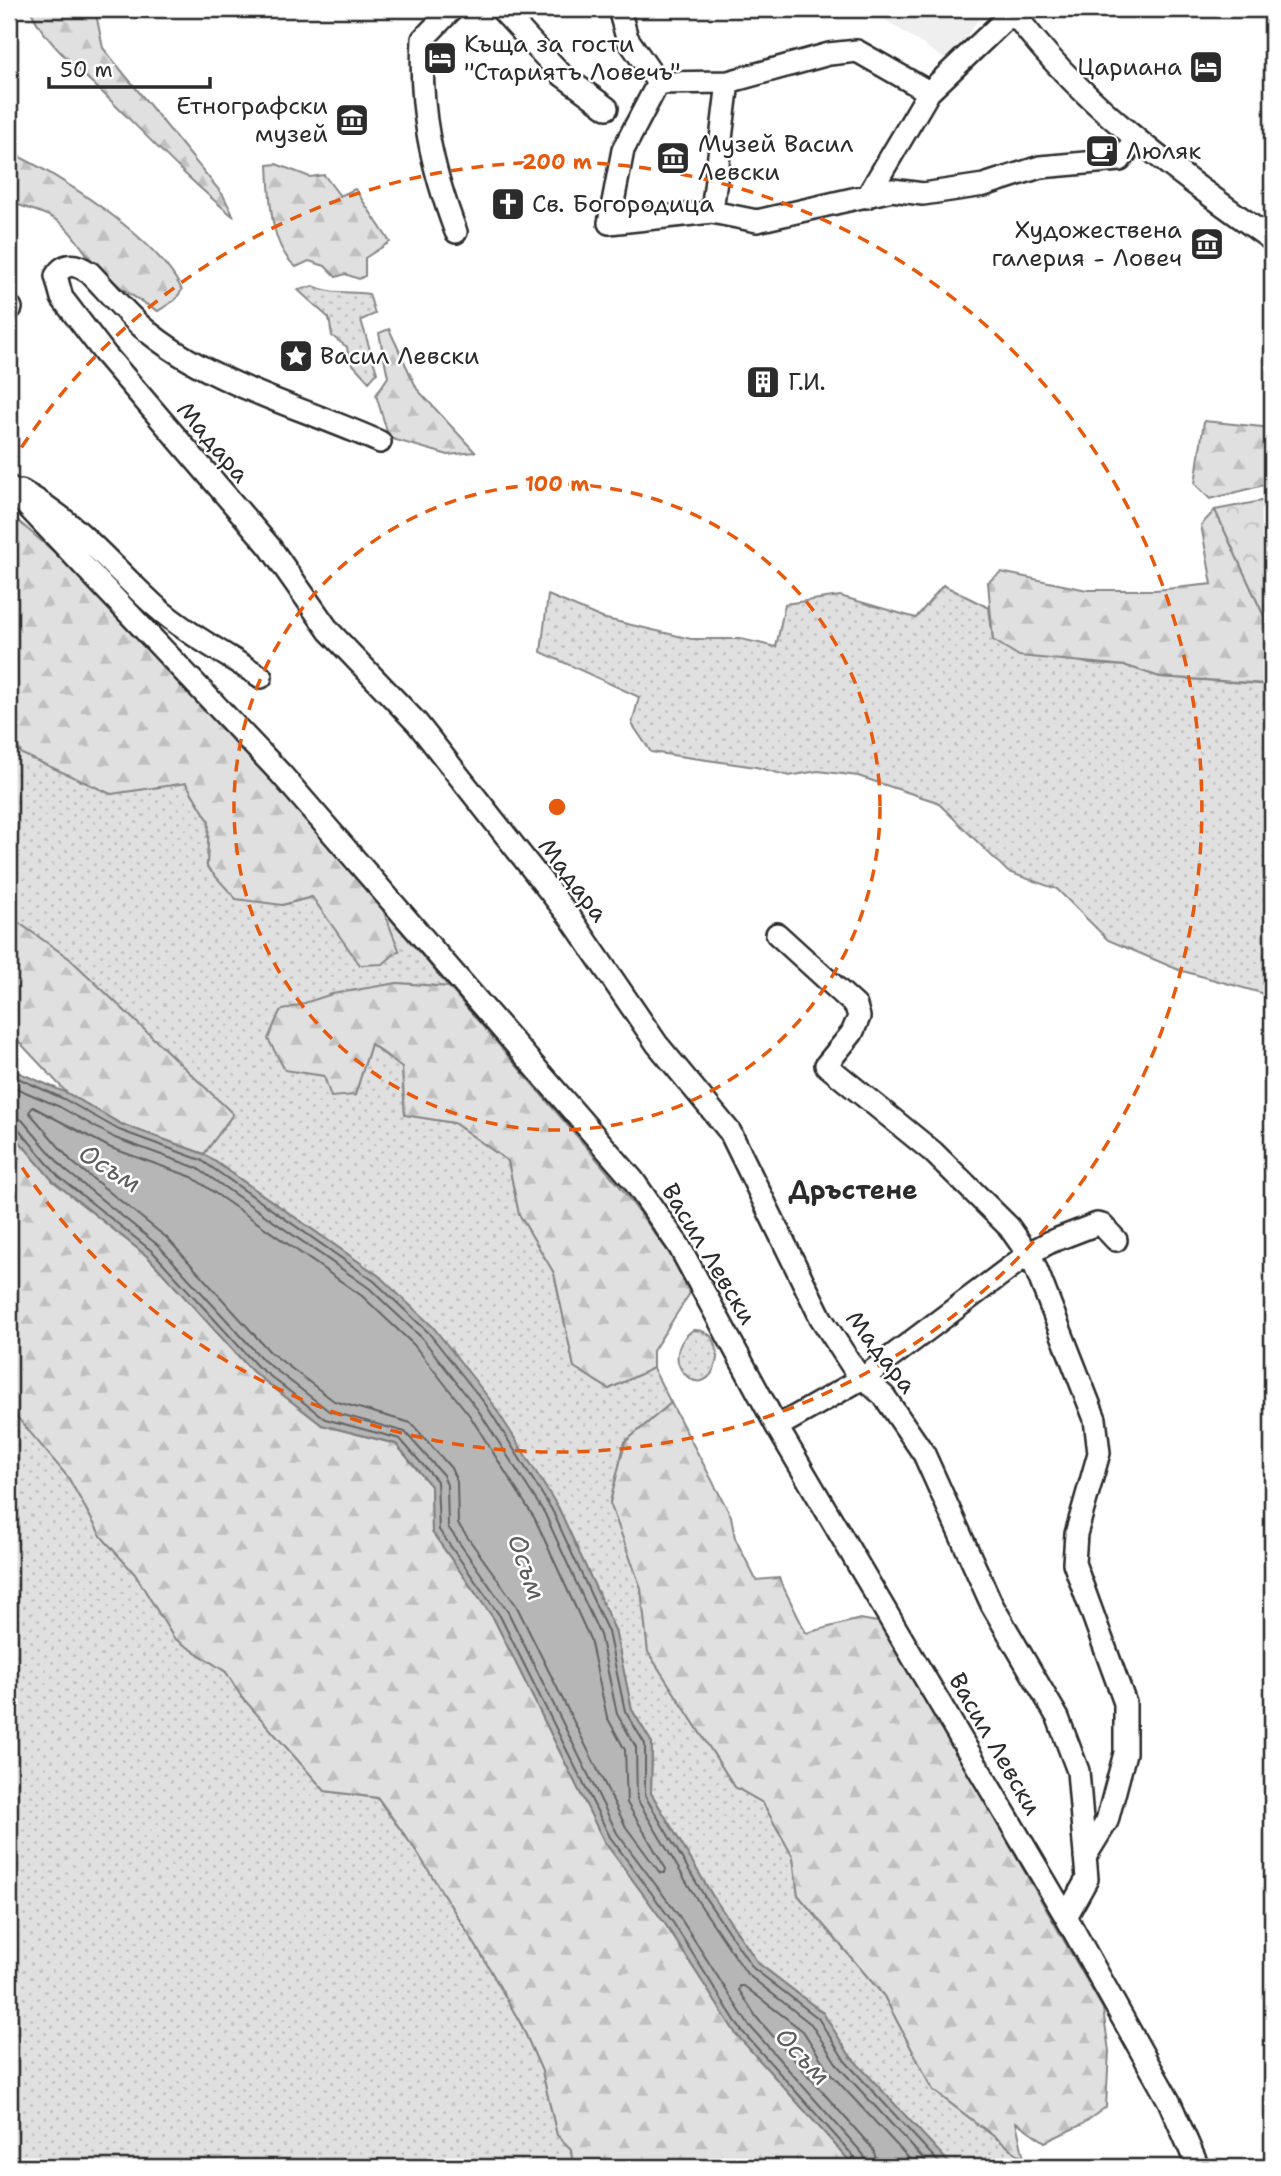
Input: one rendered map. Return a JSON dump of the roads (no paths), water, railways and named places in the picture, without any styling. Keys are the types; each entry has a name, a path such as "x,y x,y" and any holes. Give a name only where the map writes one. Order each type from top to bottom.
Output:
{"street":[{"path":"452,9 423,39 421,87 430,150 456,232"},
{"path":"619,9 627,38 658,83"},
{"path":"504,10 562,75 607,108"},
{"path":"867,197 929,92 1012,10 1072,84 1165,164 1272,240"},
{"path":"658,83 728,82 829,54 857,51 929,92"},
{"path":"712,212 728,82"},
{"path":"658,83 623,150 609,223 712,212 758,221 892,190 923,194 972,188 1041,167 1120,160 1136,139"},
{"name":"Мадара","path":"380,442 237,384 175,351 142,327 80,266 69,265 61,268 56,276 62,298 81,323 220,493 270,547 329,631 426,734 570,917 657,1044 730,1132 821,1318 863,1378 884,1396 924,1454 992,1605 1058,1718 1078,1771 1087,1880 1066,1917"},
{"path":"9,481 55,510 82,532 156,607 261,677"},
{"name":"Васил Левски","path":"9,487 281,775 633,1180 679,1246 777,1427 1066,1917 1169,2101 1198,2167"},
{"path":"777,934 856,1006 859,1017 852,1033 826,1065 933,1152 1009,1227 1028,1254 1095,1419 1099,1453 1076,1534 1074,1563 1125,1703 1125,1753 1107,1821 1085,1857"},
{"path":"777,1427 863,1378 1028,1254 1049,1242 1097,1224 1102,1225 1116,1240"}],"water":[{"name":"Осъм","path":"9,1063 15,1071 67,1093 121,1124 204,1154 379,1276 433,1327 491,1401 558,1507 615,1630 632,1710 652,1743 651,1793 712,1895 758,1963 823,2013 850,2056 953,2167 855,2167 736,2034 666,1925 604,1841 494,1619 432,1532 431,1486 396,1444 322,1425 252,1371 148,1257 53,1181 9,1129"}],"place":[{"name":"Къща за гости \"Стариятъ Ловечъ\"","path":"440,58"},
{"name":"Цариана","path":"1206,67"},
{"name":"Етнографски музей","path":"352,120"},
{"name":"Люляк","path":"1102,151"},
{"name":"Музей Васил Левски","path":"673,158"},
{"name":"Св. Богородица","path":"508,204"},
{"name":"Художествена галерия - Ловеч","path":"1207,244"},
{"name":"Васил Левски","path":"296,356"},
{"name":"Г.И.","path":"763,382"}],"district":[{"name":"Дръстене","path":"853,1190"}]}
